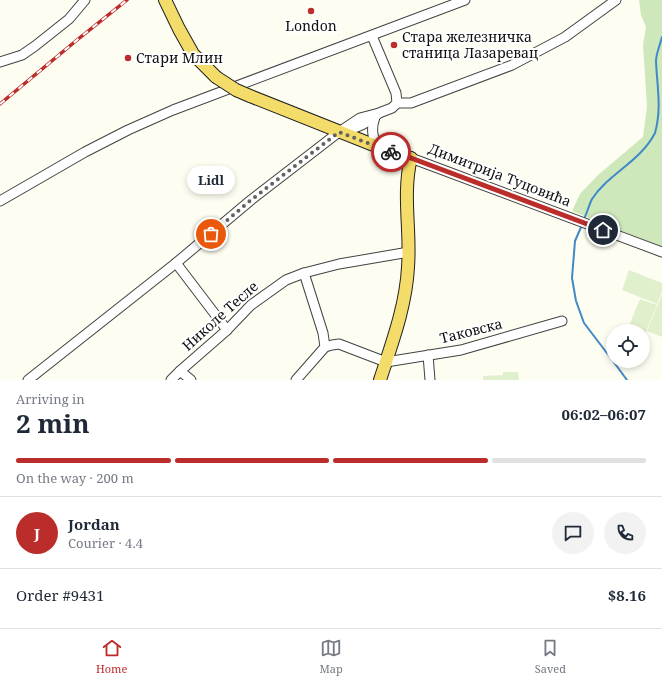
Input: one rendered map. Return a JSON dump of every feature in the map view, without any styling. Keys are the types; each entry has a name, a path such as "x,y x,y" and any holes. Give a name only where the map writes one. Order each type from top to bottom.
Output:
{"main road":[{"name":"Димитрија Туцовића","path":"165,1 193,54 216,77 250,96 339,132 411,158"},
{"path":"380,380 405,297 409,252 407,180 411,158"}],"street":[{"path":"0,62 22,55 35,46 68,19 85,0"},
{"path":"0,201 85,152 141,124 465,0"},
{"path":"28,380 176,263 251,200 339,132 359,126 392,108 397,103 411,103 512,65 565,37 616,0"},
{"path":"372,36 396,93 397,103"},
{"path":"377,115 372,130 377,146"},
{"name":"Димитрија Туцовића","path":"411,158 662,252"},
{"name":"Николе Тесле","path":"171,380 227,330 251,305 265,293 286,280 304,272 339,264 409,252"},
{"path":"176,263 227,330"},
{"path":"304,272 323,333 325,347"},
{"name":"Таковска","path":"386,362 461,350 562,321"},
{"path":"296,380 325,347 332,344 339,344 386,362"},
{"path":"428,355 430,380"},
{"path":"180,371 191,380"}],"green space":[{"path":"639,0 662,0 662,247 572,211 580,194 598,175 643,137 647,106 643,45 646,27 641,15"},
{"path":"629,270 662,283 662,292 657,304 622,290"},
{"path":"662,294 662,337 650,332 650,324"},
{"path":"640,299 657,305 649,324 630,324"},
{"path":"503,372 518,372 519,380 483,380 483,376 503,375"}],"waterway":[{"path":"584,219 592,199 599,190 641,152 655,133 659,106 656,58 662,37"},
{"path":"582,225 575,241 572,278 576,301 584,323 606,352"},
{"path":"618,368 627,380"}],"railway":[{"path":"0,104 127,0"}],"way so far":[{"path":"211,234 251,200 339,132 391,152"}],"place":[{"name":"London","path":"311,11"},
{"name":"Стара железничка станица Лазаревац","path":"394,45"},
{"name":"Стари Млин","path":"128,58"},
{"name":"Lidl","path":"211,234"}],"route":[{"path":"391,152 411,158 603,230"}]}
